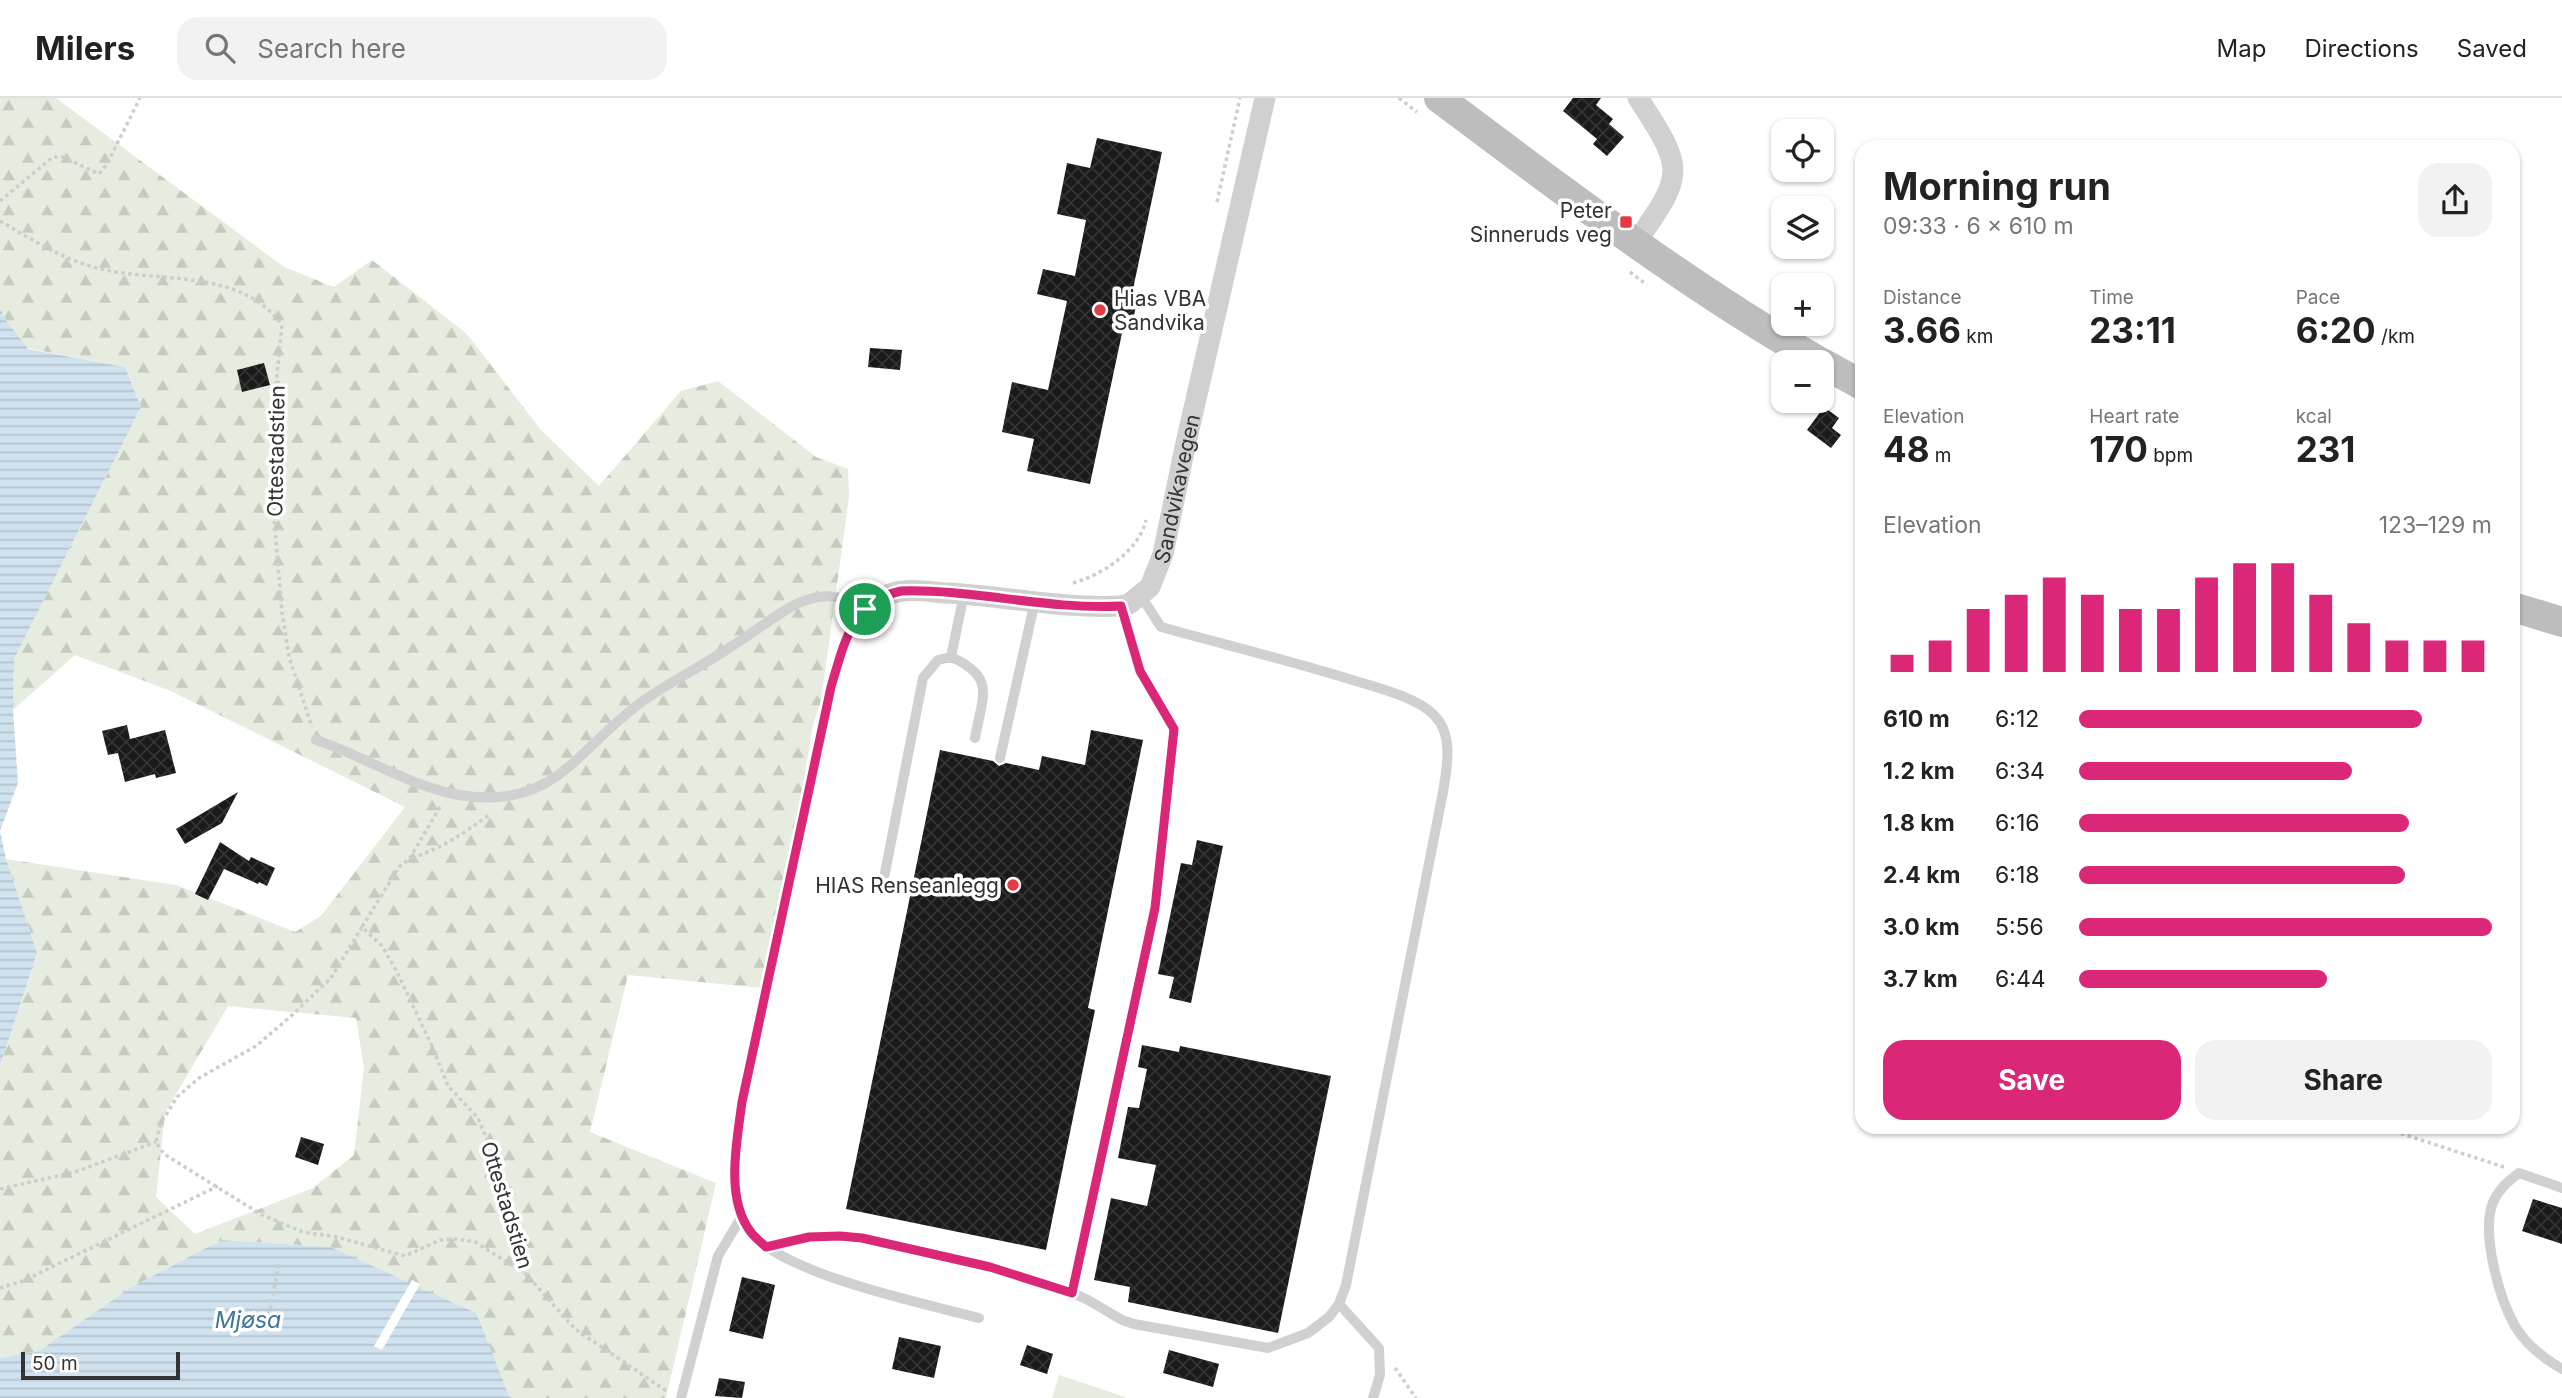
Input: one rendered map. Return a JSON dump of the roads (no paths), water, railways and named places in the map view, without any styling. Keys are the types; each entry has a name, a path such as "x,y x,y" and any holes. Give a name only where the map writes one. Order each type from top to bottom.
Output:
{"main road":[{"path":"1439,98 1635,244 1729,308 1799,350"},
{"path":"1834,370 1855,381"},
{"path":"2520,609 2562,622"}],"street":[{"name":"Sandvikavegen","path":"1141,596 1150,587 1163,554 1265,98"},
{"path":"1635,244 1665,201 1672,187 1673,172 1670,150 1638,98"},
{"path":"865,609 879,598 901,591 1104,607 1129,604 1141,596"}],"lane":[{"path":"951,657 964,594"},
{"path":"316,740 445,792 483,797 514,796 539,788 558,776 577,762 641,702 796,604 810,598 832,596 845,598 865,609 850,627 831,687 743,1093 736,1168 737,1196 750,1232 781,1256 842,1281 979,1318"},
{"path":"766,1247 809,1237 862,1238 990,1267 1072,1293 1134,1324 1268,1348 1308,1333 1329,1317 1339,1304 1346,1285 1443,792 1448,762 1446,737 1435,715 1411,700 1314,668 1161,628 1141,596"},
{"path":"1000,758 1035,601"},
{"path":"1072,1293 1155,908 1174,729 1140,671 1121,606"},
{"path":"883,883 923,678 938,660 951,657 968,664 978,673 984,687 975,738"},
{"path":"2562,1188 2519,1172 2497,1194 2488,1220 2488,1238 2500,1288 2514,1325 2541,1357 2562,1369"},
{"path":"681,1398 718,1256 742,1216"},
{"path":"1339,1304 1379,1348 1380,1375 1373,1398"}],"water":[{"path":"0,308 28,349 125,367 141,407 14,659 13,710 18,783 0,831"},
{"path":"0,831 6,859 37,953 0,1066"},
{"name":"Mjøsa","path":"221,1240 331,1247 476,1313 510,1398 0,1398 0,1358 39,1351 130,1288"}],"place":[{"name":"Peter Sinneruds veg","path":"1626,222"},
{"name":"Hias VBA Sandvika","path":"1100,310"},
{"name":"HIAS Renseanlegg","path":"1013,885"}]}
